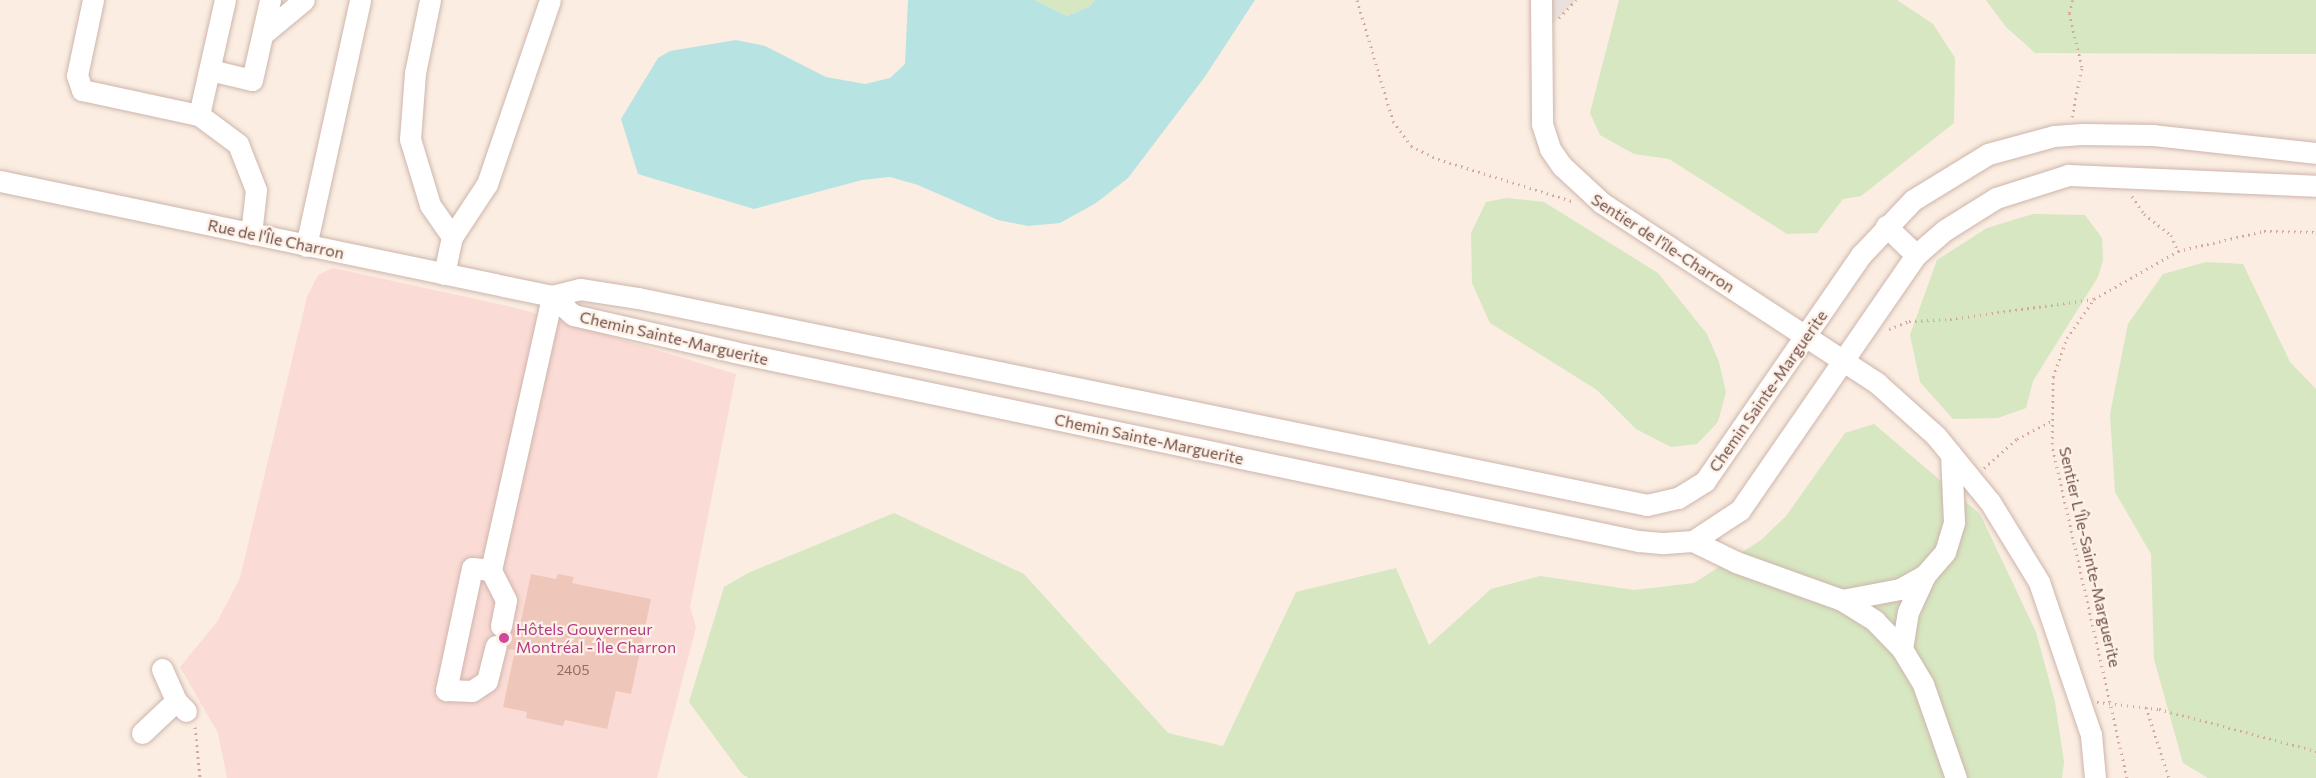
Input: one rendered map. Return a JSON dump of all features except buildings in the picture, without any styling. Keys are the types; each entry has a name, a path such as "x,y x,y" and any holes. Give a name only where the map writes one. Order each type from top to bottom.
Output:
{"street":[{"path":"93,0 77,75 82,90 199,115 238,144 248,163 256,190 251,234"},
{"path":"199,115 225,0"},
{"path":"210,70 252,80 270,0"},
{"path":"263,34 304,0"},
{"path":"306,246 360,0"},
{"path":"430,0 415,73 410,139 430,205 453,237"},
{"path":"444,274 453,237 487,184 550,0"},
{"path":"1541,0 1542,124 1550,149 1562,166 1602,203 1877,383 1951,454 1990,502 2039,582 2081,700 2091,735 2095,778"},
{"name":"Chemin Sainte-Marguerite","path":"552,296 580,289 638,298 1647,505 1678,498 1705,481 1808,338 1861,255 1886,226 1913,200 1988,154 2054,136 2152,135 2316,153"},
{"path":"1693,541 1740,510 1846,362 1875,309 1916,255 1945,230 1996,198 2068,175 2316,186"},
{"name":"Rue de l'Île Charron","path":"0,181 552,296"},
{"path":"1886,226 1916,255"},
{"path":"491,570 472,568 446,690 472,691 488,681 506,600 491,570 552,296"},
{"name":"Chemin Sainte-Marguerite","path":"552,296 573,315 734,352 1639,541 1693,541"},
{"path":"1902,649 1908,612 1925,575 1945,552 1954,522 1951,454"},
{"path":"1693,541 1736,562 1842,600 1875,621 1902,649 1923,684 1956,778"},
{"path":"1842,600 1900,589 1925,575"},
{"path":"142,733 181,706 162,669"}],"path":[{"name":"Sentier de l'île-Charron","path":"1357,0 1393,121 1411,146 1438,159 1583,205"},
{"name":"Sentier L'Île-Sainte-Marguerite","path":"2127,778 2052,444 2053,376 2067,338 2094,299 2178,251 2264,231 2316,232"},
{"path":"1883,338 1890,328 1909,321 1950,319 2094,299"},
{"path":"1971,478 2017,439 2053,420"},
{"path":"2081,700 2146,707 2316,751"},
{"path":"181,706 197,731 200,778"},
{"path":"2146,707 2169,778"}],"shaded area":[{"path":"1541,0 1576,0 1543,34"},
{"path":"333,268 517,308 736,374 690,607 696,627 657,778 227,778 218,733 180,667 217,622 240,578 307,297 318,275"}],"green space":[{"path":"1035,0 1095,0 1089,7 1067,16"},
{"path":"1619,0 1897,0 1933,24 1955,58 1954,123 1861,196 1843,199 1817,233 1787,234 1669,159 1634,154 1600,135 1590,113"},
{"path":"1986,0 2316,0 2316,54 2035,53 2006,27"},
{"path":"1507,198 1544,202 1658,273 1707,334 1719,362 1726,392 1718,422 1697,444 1671,447 1636,429 1597,390 1490,323 1472,283 1471,233 1486,202"},
{"path":"2033,214 2085,215 2102,238 2103,260 2098,277 2033,381 2026,408 1998,418 1953,419 1920,382 1910,335 1937,260 1987,228"},
{"path":"2206,262 2243,264 2290,362 2316,389 2316,778 2208,778 2183,763 2154,659 2151,554 2115,492 2110,414 2128,324 2163,274"},
{"path":"1874,424 1980,514 2036,632 2055,702 2064,762 2062,778 749,778 742,774 689,702 724,587 748,573 894,513 1024,574 1168,733 1223,746 1296,592 1396,568 1429,645 1491,589 1540,576 1634,590 1694,583 1761,540 1786,516 1845,433"}],"water":[{"path":"908,0 1035,0 1067,16 1089,7 1095,0 1255,0 1204,78 1128,178 1096,203 1060,223 1028,226 998,220 918,185 890,177 862,180 754,209 638,174 621,119 658,58 670,51 736,40 765,46 826,77 865,84 890,78 905,64"}],"place":[{"name":"Hôtels Gouverneur Montréal - Île Charron","path":"504,638"}]}
